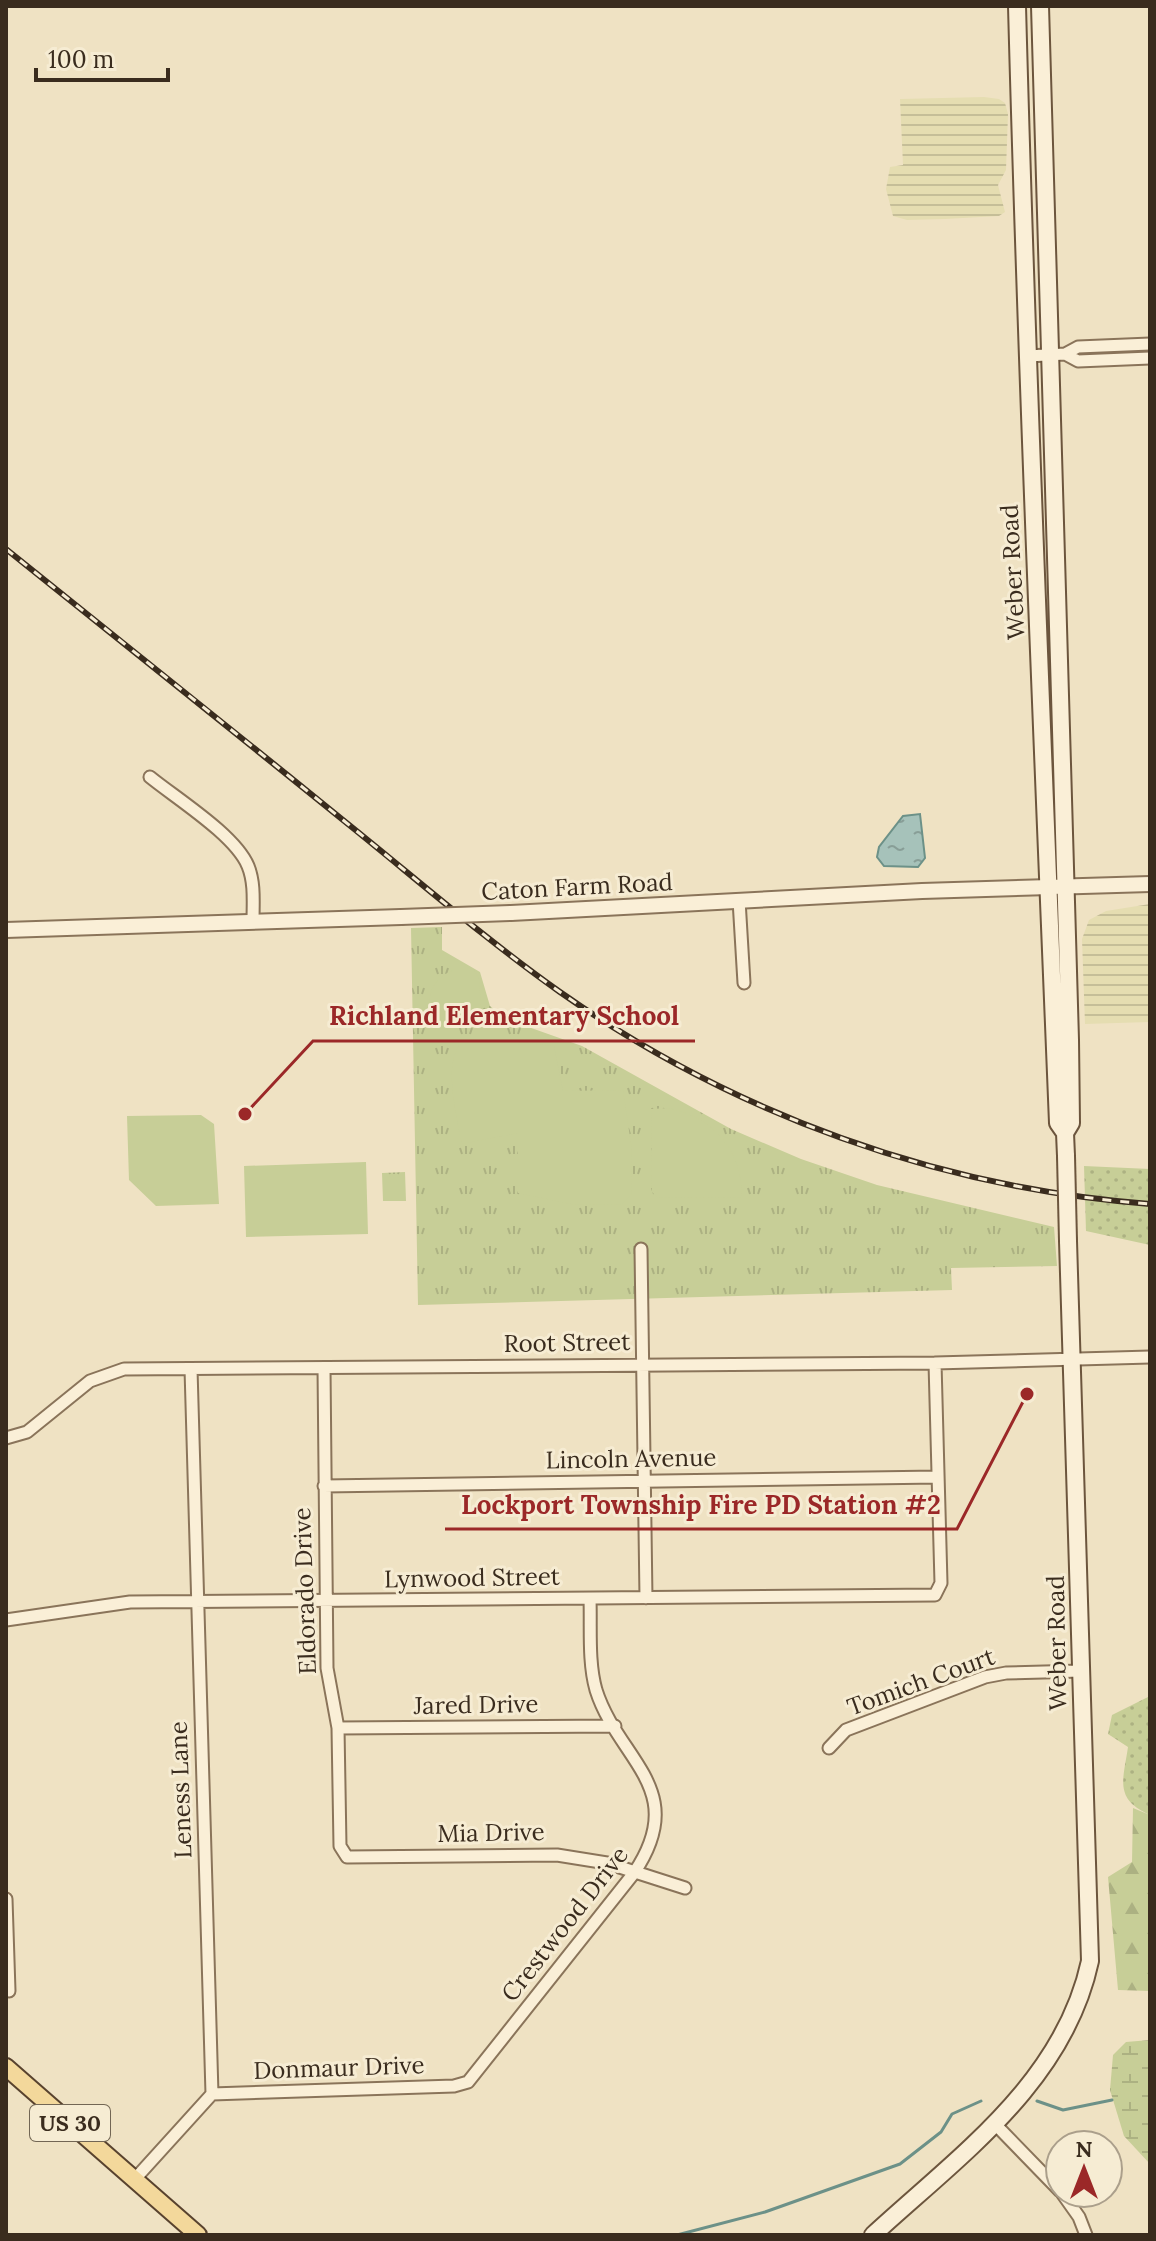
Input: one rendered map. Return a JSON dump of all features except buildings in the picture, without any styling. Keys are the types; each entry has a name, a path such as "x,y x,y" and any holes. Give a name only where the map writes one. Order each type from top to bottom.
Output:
{"main road":[{"name":"Weber Road","path":"1017,6 1028,356 1058,887"},
{"name":"Weber Road","path":"873,2235 994,2123 1034,2081 1061,2043 1082,1997 1090,1961 1074,1359 1065,1133 1058,1123 1058,354 1040,6"},
{"name":"US 30","path":"6,2067 198,2235"}],"street":[{"path":"1028,356 1058,354 1078,347 1150,344"},
{"path":"1058,354 1078,361 1150,358"},
{"path":"150,777 235,847 247,864 253,884 253,921"},
{"name":"Caton Farm Road","path":"6,930 511,913 739,900 1150,884"},
{"path":"739,900 744,983"},
{"path":"641,1249 646,1598"},
{"name":"Root Street","path":"6,1438 27,1432 90,1381 124,1369 935,1363 1150,1357"},
{"path":"935,1363 938,1477"},
{"name":"Eldorado Drive","path":"324,1368 327,1668 338,1728 340,1846 347,1857"},
{"name":"Leness Lane","path":"191,1369 212,2094"},
{"name":"Lincoln Avenue","path":"324,1486 938,1477"},
{"name":"Lynwood Street","path":"6,1620 130,1602 935,1595 941,1583 938,1477"},
{"name":"Crestwood Drive","path":"468,2082 648,1852 654,1804 649,1782 597,1692 593,1674 590,1599"},
{"name":"Tomich Court","path":"829,1748 846,1730 985,1677 1006,1673 1081,1671"},
{"name":"Jared Drive","path":"338,1728 615,1726"},
{"name":"Mia Drive","path":"347,1857 557,1855 589,1858 685,1888"},
{"path":"6,1899 9,1991"},
{"name":"Donmaur Drive","path":"212,2094 454,2086 468,2082"},
{"path":"134,2180 212,2094"},
{"path":"994,2123 1044,2174"},
{"path":"1073,2209 1086,2235"}],"shaded area":[{"path":"984,97 1005,103 1008,114 1006,170 998,185 1005,212 999,216 945,219 907,220 893,216 886,189 890,167 903,165 900,99"},
{"path":"1150,904 1150,1022 1085,1024 1082,939 1089,920 1106,911"}],"green space":[{"path":"442,927 442,950 480,972 490,1006 506,1019 582,1046 731,1129 801,1159 877,1185 1054,1227 1057,1266 951,1268 952,1290 418,1305 411,928"},
{"path":"454,970 474,970 479,979 482,1021 477,1026 429,1030 429,1002 433,987"},
{"path":"492,1039 554,1046 563,1091 623,1090 632,1151 631,1195 622,1204 576,1205 518,1193 518,1133 462,1144 452,1076 456,1051 462,1042"},
{"path":"669,1108 699,1120 722,1139 737,1165 742,1197 658,1198 652,1192 651,1109"},
{"path":"201,1115 214,1124 219,1204 156,1206 129,1180 127,1116"},
{"path":"366,1162 368,1234 246,1237 244,1166"},
{"path":"1084,1166 1150,1169 1150,1245 1086,1231"},
{"path":"405,1172 406,1201 383,1201 382,1173"},
{"path":"1150,1696 1150,1815 1139,1809 1126,1795 1123,1779 1128,1747 1108,1734 1112,1715"},
{"path":"1133,1808 1150,1815 1150,1991 1118,1990 1108,1877 1132,1862"},
{"path":"1150,2040 1150,2164 1124,2136 1110,2090 1113,2055 1126,2042"}],"water":[{"path":"920,814 925,858 918,867 884,866 877,857 879,847 903,816"}],"waterway":[{"path":"1037,2101 1063,2110 1112,2100"},
{"path":"677,2235 765,2212 900,2164 941,2132 952,2114 981,2101"}],"railway":[{"path":"6,549 504,951 627,1035 696,1074 767,1108 841,1138 916,1162 993,1181 1071,1195 1150,1204"}],"place":[{"name":"Richland Elementary School","path":"245,1114"},
{"name":"Lockport Township Fire PD Station #2","path":"1027,1394"}]}
